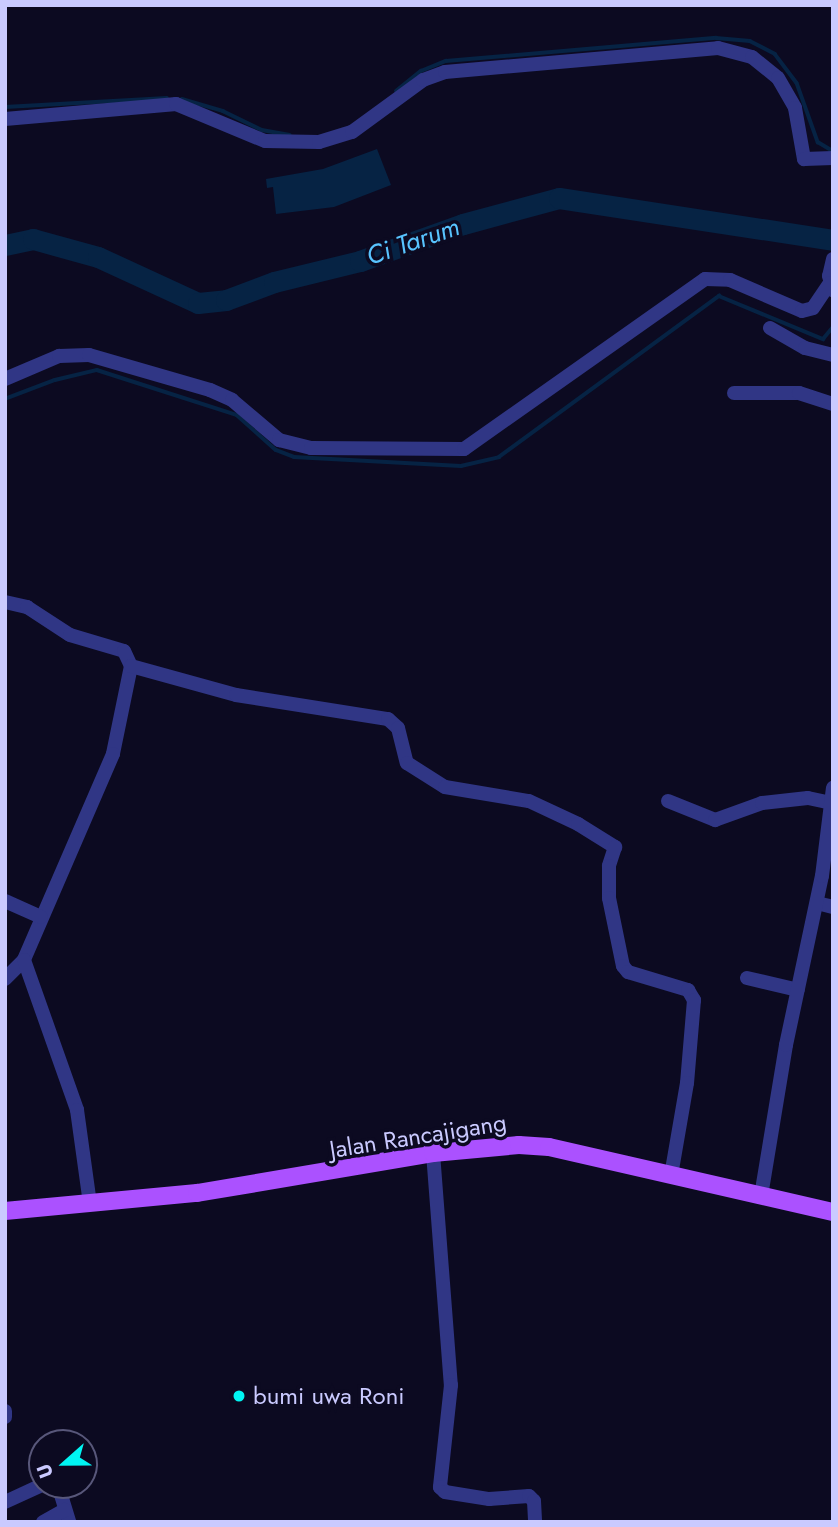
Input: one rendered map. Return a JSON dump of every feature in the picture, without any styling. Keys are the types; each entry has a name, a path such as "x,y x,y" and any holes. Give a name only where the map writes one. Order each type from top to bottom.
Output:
{"main road":[{"name":"Jalan Rancajigang","path":"5,1211 288,1181 433,1153 536,1145 833,1212"}],"street":[{"path":"5,119 176,104 265,141 319,142 352,132 423,80 445,72 718,48 752,57 778,78 795,108 802,153 833,158"},
{"path":"5,379 59,356 89,355 210,390 232,400 279,440 311,448 464,449 705,279 730,280 802,311 813,308 831,287 832,262"},
{"path":"770,328 805,348 833,355"},
{"path":"734,393 799,393 833,404"},
{"path":"5,602 27,607 70,635 124,651 131,666 118,743 24,960 5,979"},
{"path":"131,666 236,695 388,719 398,728 407,763 445,787 529,802 578,824 615,847 608,872 609,898 623,965 628,971 688,990 694,1000 687,1083 671,1176"},
{"path":"668,801 715,820 762,803 832,795 817,903 798,990 761,1196"},
{"path":"5,901 41,917"},
{"path":"817,903 833,906"},
{"path":"24,960 77,1110 90,1204"},
{"path":"747,978 798,990"},
{"path":"433,1153 451,1385 440,1486 445,1492 489,1499 529,1496 534,1501 535,1522"},
{"path":"5,1411 5,1417"},
{"path":"5,1502 28,1491"},
{"path":"43,1522 67,1516 62,1499"}],"water":[{"path":"377,149 391,185 334,207 276,214 273,187 267,188 266,179 323,169"}],"waterway":[{"path":"396,91 421,71 446,61 716,38 750,41 775,54 797,83 818,142 833,151"},
{"path":"5,107 167,98"},
{"path":"182,99 223,111 262,130 290,135"},
{"name":"Ci Tarum","path":"5,245 33,239 98,257 198,303 226,300 274,282 360,261 463,224 559,198 833,240"},
{"path":"5,399 55,380 97,370 237,415 276,450 294,457 461,466 499,457 719,296 823,339 833,327"}],"place":[{"name":"bumi uwa Roni","path":"239,1396"}]}
